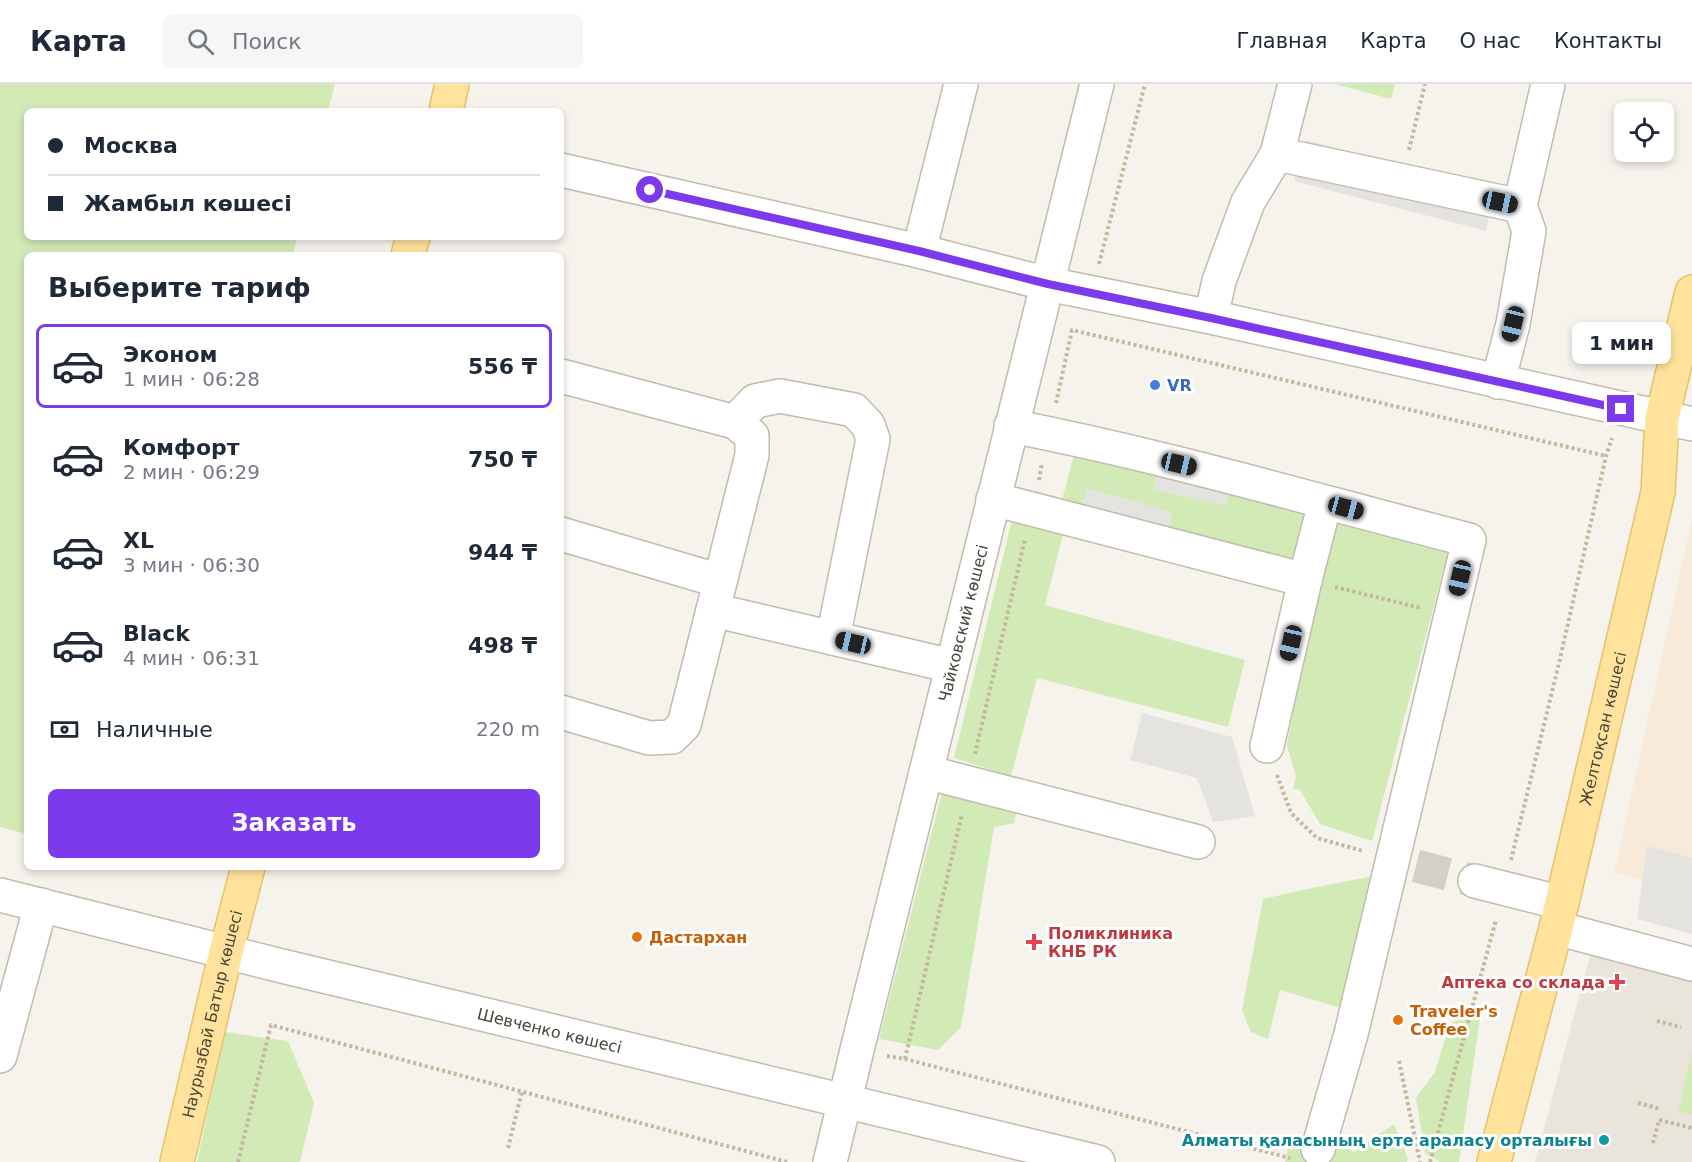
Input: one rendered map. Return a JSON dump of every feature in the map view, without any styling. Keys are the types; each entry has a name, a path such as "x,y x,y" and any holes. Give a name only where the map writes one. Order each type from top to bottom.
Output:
{"main road":[{"path":"447,108 452,84"},
{"name":"Желтоқсан көшесі","path":"1494,1162 1559,915 1658,492 1677,421 1692,292"},
{"name":"Наурызбай Батыр көшесі","path":"177,1162 247,870"}],"street":[{"path":"919,251 961,84"},
{"name":"Чайковский көшесі","path":"830,1162 1097,84"},
{"path":"1211,318 1219,281 1248,202 1277,154 1295,84"},
{"path":"1498,382 1513,324 1530,231 1520,206 1548,84"},
{"path":"1277,154 1520,206"},
{"path":"564,171 919,251 1048,284 1677,421"},
{"path":"564,377 735,422 752,436 752,455 684,725 672,737 650,738 564,713"},
{"path":"735,422 755,401 780,396 854,410 868,425 873,439 833,638"},
{"path":"1011,426 1233,477 1469,540 1450,616 1404,863 1351,1034 1307,1154"},
{"path":"993,500 1305,580"},
{"path":"1267,746 1325,503"},
{"path":"564,535 833,638 952,666"},
{"path":"926,772 1198,842"},
{"path":"1489,885 1559,915 1692,964"},
{"name":"Шевченко көшесі","path":"0,895 844,1101 1010,1152 1098,1162"},
{"path":"0,1056 41,905"}],"path":[{"path":"1110,267 1099,265 1145,84"},
{"path":"1401,181 1425,84"},
{"path":"1307,1154 905,1059 1072,330 1606,456"},
{"path":"1430,1162 1489,885 1559,663 1606,456 1614,432"},
{"path":"1305,580 1450,616"},
{"path":"1267,746 1291,813 1317,838 1404,863"},
{"path":"1658,1021 1681,1027"},
{"path":"238,1162 271,1025 787,1162"},
{"path":"1398,1061 1420,1162"},
{"path":"508,1148 522,1091"},
{"path":"1638,1103 1661,1109"},
{"path":"1653,1143 1659,1120 1692,1128"}],"shaded area":[{"path":"1305,140 1495,189 1486,231 1294,181"},
{"path":"1161,460 1233,477 1226,506 1154,489"},
{"path":"1087,489 1172,512 1164,544 1079,521"},
{"path":"1692,519 1692,893 1614,873"},
{"path":"1142,713 1232,737 1255,816 1213,822 1197,778 1130,760"},
{"path":"1647,846 1692,858 1692,934 1637,919"},
{"path":"1592,948 1692,974 1692,1162 1535,1162"}],"green space":[{"path":"0,84 335,84 329,108 24,108 24,240 296,240 294,252 24,252 24,833 0,827"},
{"path":"1335,84 1395,84 1391,99"},
{"path":"1077,444 1160,465 1154,489 1226,505 1232,482 1320,508 1301,574 1165,537 1172,512 1087,489 1080,517 1059,511"},
{"path":"1334,515 1448,552 1372,841 1320,824 1300,790 1293,789 1296,776 1287,746"},
{"path":"1012,520 1064,530 1045,605 1245,660 1228,727 1037,678 1011,776 954,758"},
{"path":"943,788 1018,805 1014,823 994,827 961,1027 938,1050 879,1039"},
{"path":"1378,875 1348,1010 1280,990 1268,1039 1251,1032 1242,1010 1263,899"},
{"path":"1481,1012 1459,1162 1440,1162 1425,1153 1416,1098 1435,1072 1450,1023"},
{"path":"225,1032 288,1041 314,1103 300,1162 197,1162"},
{"path":"1692,1053 1692,1115 1678,1111"},
{"path":"1394,1124 1408,1159 1407,1162 1285,1162 1288,1148 1316,1127 1354,1152"}],"tunnel":[{"path":"1416,866 1475,881"}],"place":[{"name":"VR","path":"1155,385"},
{"name":"Дастархан","path":"637,937"},
{"name":"Поликлиника КНБ РК","path":"1034,942"},
{"name":"Аптека со склада","path":"1617,982"},
{"name":"Traveler's Coffee","path":"1398,1020"},
{"name":"Алматы қаласының ерте араласу орталығы","path":"1604,1140"}],"route":[{"path":"650,190 919,251 1048,284 1621,409"}]}
